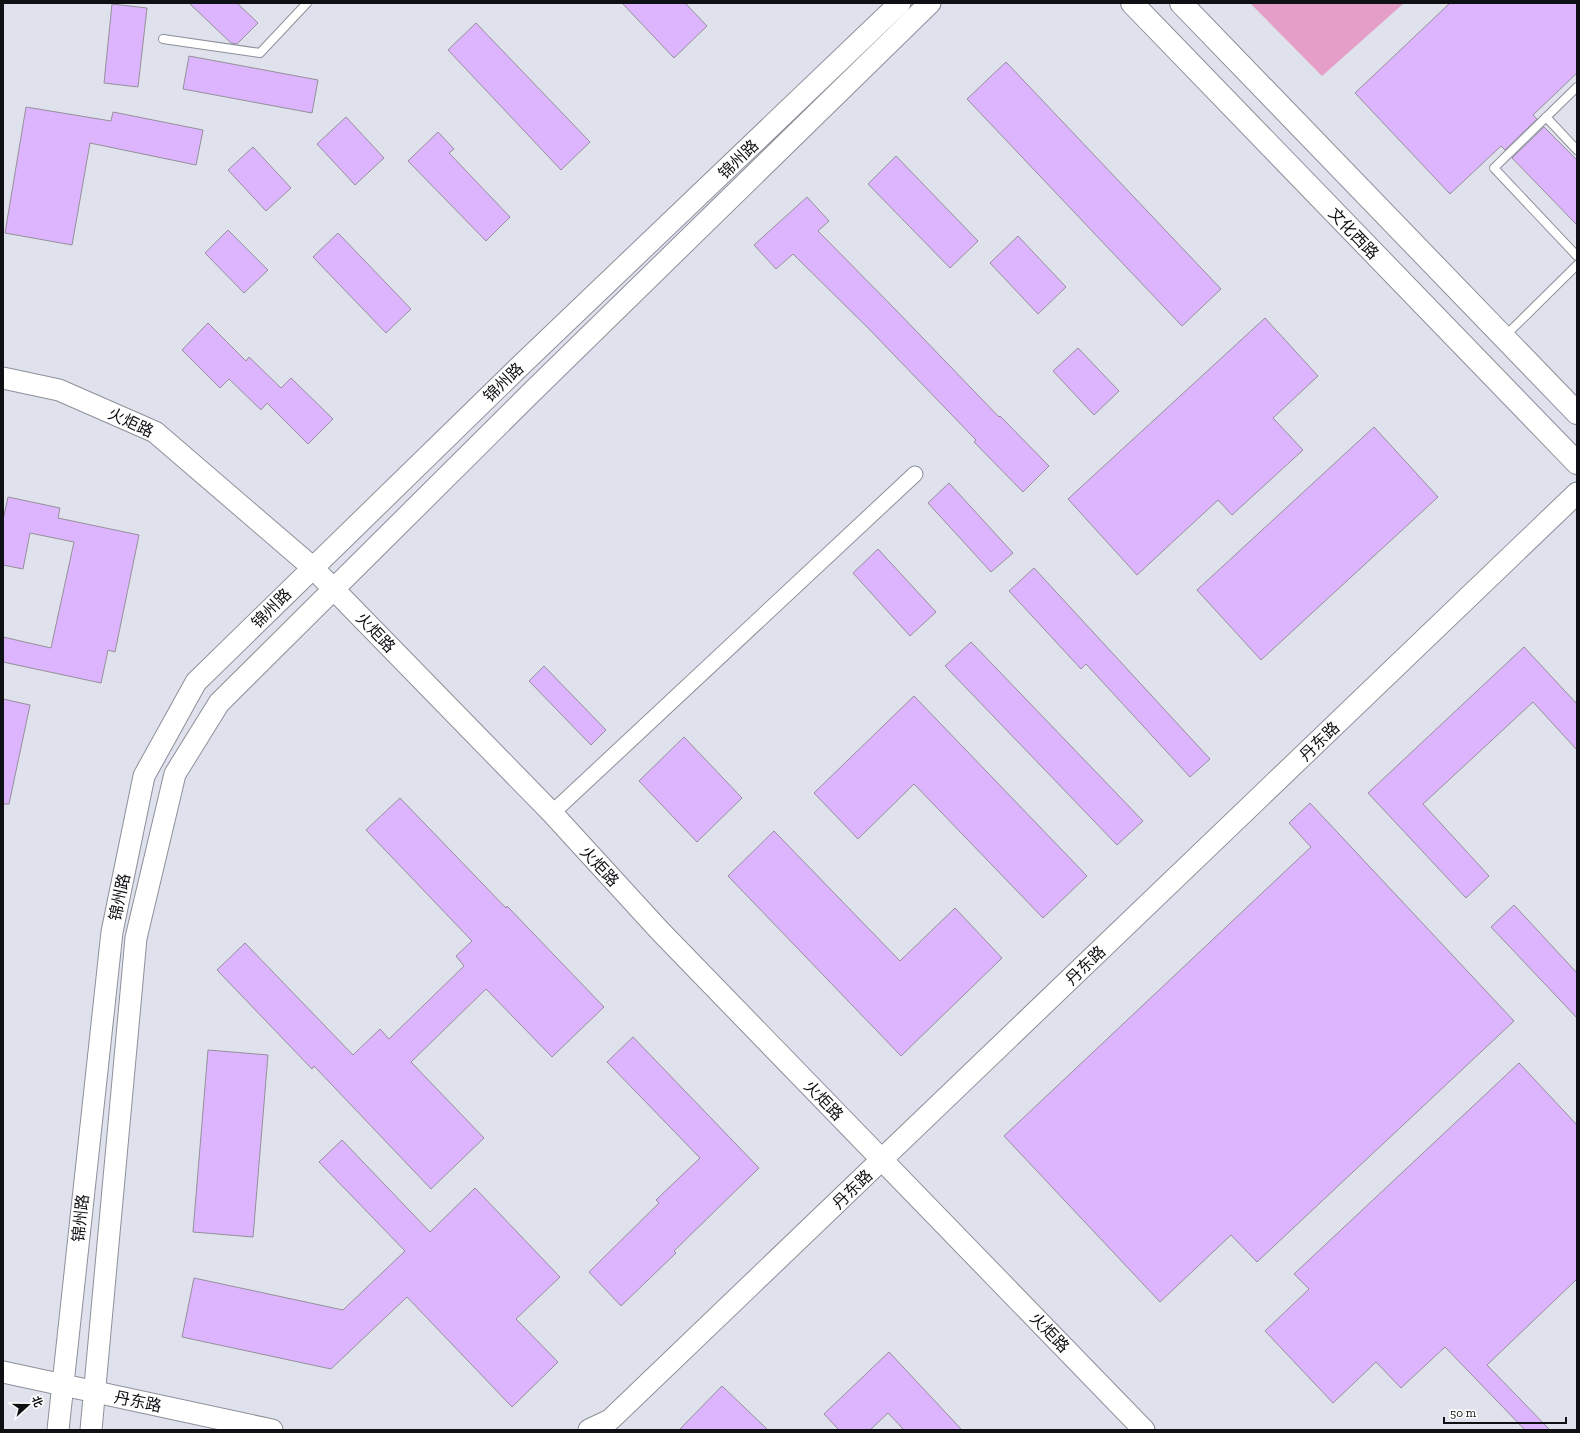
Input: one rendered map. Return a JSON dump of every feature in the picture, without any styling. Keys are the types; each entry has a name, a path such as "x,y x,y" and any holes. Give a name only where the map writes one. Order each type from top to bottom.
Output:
{"main road":[{"name":"锦州路","path":"58,1430 112,932 144,776 196,682 312,567 518,368 900,3"},
{"name":"锦州路","path":"91,1430 96,1391 136,938 175,774 219,703 532,392 930,3"},
{"name":"文化西路","path":"1132,3 1577,463"},
{"path":"1181,3 1577,413"},
{"name":"火炬路","path":"3,378 59,390 155,432 312,567 552,813 660,931 1144,1430"},
{"name":"丹东路","path":"589,1430 610,1420 1577,493"},
{"name":"丹东路","path":"3,1372 272,1430"}],"street":[{"path":"552,813 915,474"}],"lane":[{"path":"163,39 260,53 306,3"},
{"path":"1577,87 1494,168 1577,256"},
{"path":"1546,117 1577,150"},
{"path":"1504,337 1577,265"}],"shaded area":[{"path":"1250,3 1404,3 1322,76"}],"building":[{"path":"189,3 237,3 258,23 237,44 231,43"},
{"path":"622,3 685,3 707,26 674,58"},
{"path":"1450,3 1577,3 1577,73 1533,115 1537,119 1505,150 1501,146 1450,194 1355,93"},
{"path":"112,4 147,8 138,87 104,83"},
{"path":"476,23 590,142 561,170 448,50"},
{"path":"189,56 318,80 312,113 183,89"},
{"path":"1006,62 1221,289 1182,326 967,99"},
{"path":"26,107 111,121 113,112 203,130 196,165 90,143 72,245 5,233"},
{"path":"346,117 384,158 355,185 317,144"},
{"path":"1544,127 1577,160 1577,225 1512,158"},
{"path":"438,132 454,149 449,153 510,217 486,241 408,161"},
{"path":"253,147 291,188 266,211 228,170"},
{"path":"896,156 978,241 950,268 868,184"},
{"path":"807,197 829,221 818,231 999,417 1000,416 1049,466 1023,492 974,442 976,440 869,329 793,254 776,269 754,245"},
{"path":"228,230 268,270 244,293 205,253"},
{"path":"338,233 411,309 386,333 313,257"},
{"path":"1018,236 1066,287 1038,314 990,263"},
{"path":"1265,318 1318,376 1273,418 1303,450 1232,515 1218,500 1137,575 1068,499"},
{"path":"208,323 246,361 249,357 281,388 291,378 333,419 308,444 267,403 261,410 229,379 220,388 182,350"},
{"path":"1078,348 1119,391 1094,415 1053,371"},
{"path":"1374,427 1438,497 1261,660 1197,590"},
{"path":"949,483 1013,553 991,572 928,503"},
{"path":"8,497 60,508 58,518 139,535 115,652 108,650 101,683 3,662 3,637 51,648 74,542 30,533 23,569 3,565 3,520"},
{"path":"878,549 936,612 910,636 853,573"},
{"path":"1034,568 1210,759 1190,777 1086,664 1081,669 1009,591"},
{"path":"971,642 1143,821 1117,845 945,666"},
{"path":"1524,647 1577,704 1577,750 1533,702 1423,804 1489,876 1466,898 1368,793"},
{"path":"544,666 606,730 591,745 529,681"},
{"path":"914,696 1087,876 1043,918 914,784 858,839 814,793"},
{"path":"3,699 30,705 9,804 3,804"},
{"path":"684,737 742,798 697,842 639,781"},
{"path":"400,798 604,1007 552,1057 486,989 411,1062 484,1138 431,1189 314,1066 312,1069 217,970 245,943 353,1055 380,1029 389,1039 464,966 456,956 472,941 366,830"},
{"path":"1310,803 1514,1021 1257,1262 1231,1235 1160,1302 1004,1136 1311,847 1289,823"},
{"path":"774,831 900,961 955,908 1002,958 901,1056 728,876"},
{"path":"1514,905 1577,973 1577,1018 1491,927"},
{"path":"633,1037 759,1168 674,1251 676,1253 621,1306 589,1272 659,1203 656,1200 700,1158 607,1062"},
{"path":"208,1050 268,1055 253,1237 193,1232"},
{"path":"1519,1063 1577,1125 1577,1279 1487,1365 1550,1430 1525,1430 1445,1347 1401,1388 1376,1362 1333,1403 1265,1331 1309,1289 1294,1274"},
{"path":"342,1140 430,1232 475,1188 560,1277 516,1319 558,1362 512,1407 407,1297 331,1369 182,1337 194,1278 343,1310 405,1251 319,1162"},
{"path":"889,1352 962,1430 904,1430 888,1413 870,1430 839,1430 824,1414"},
{"path":"722,1386 768,1430 679,1430"}]}
